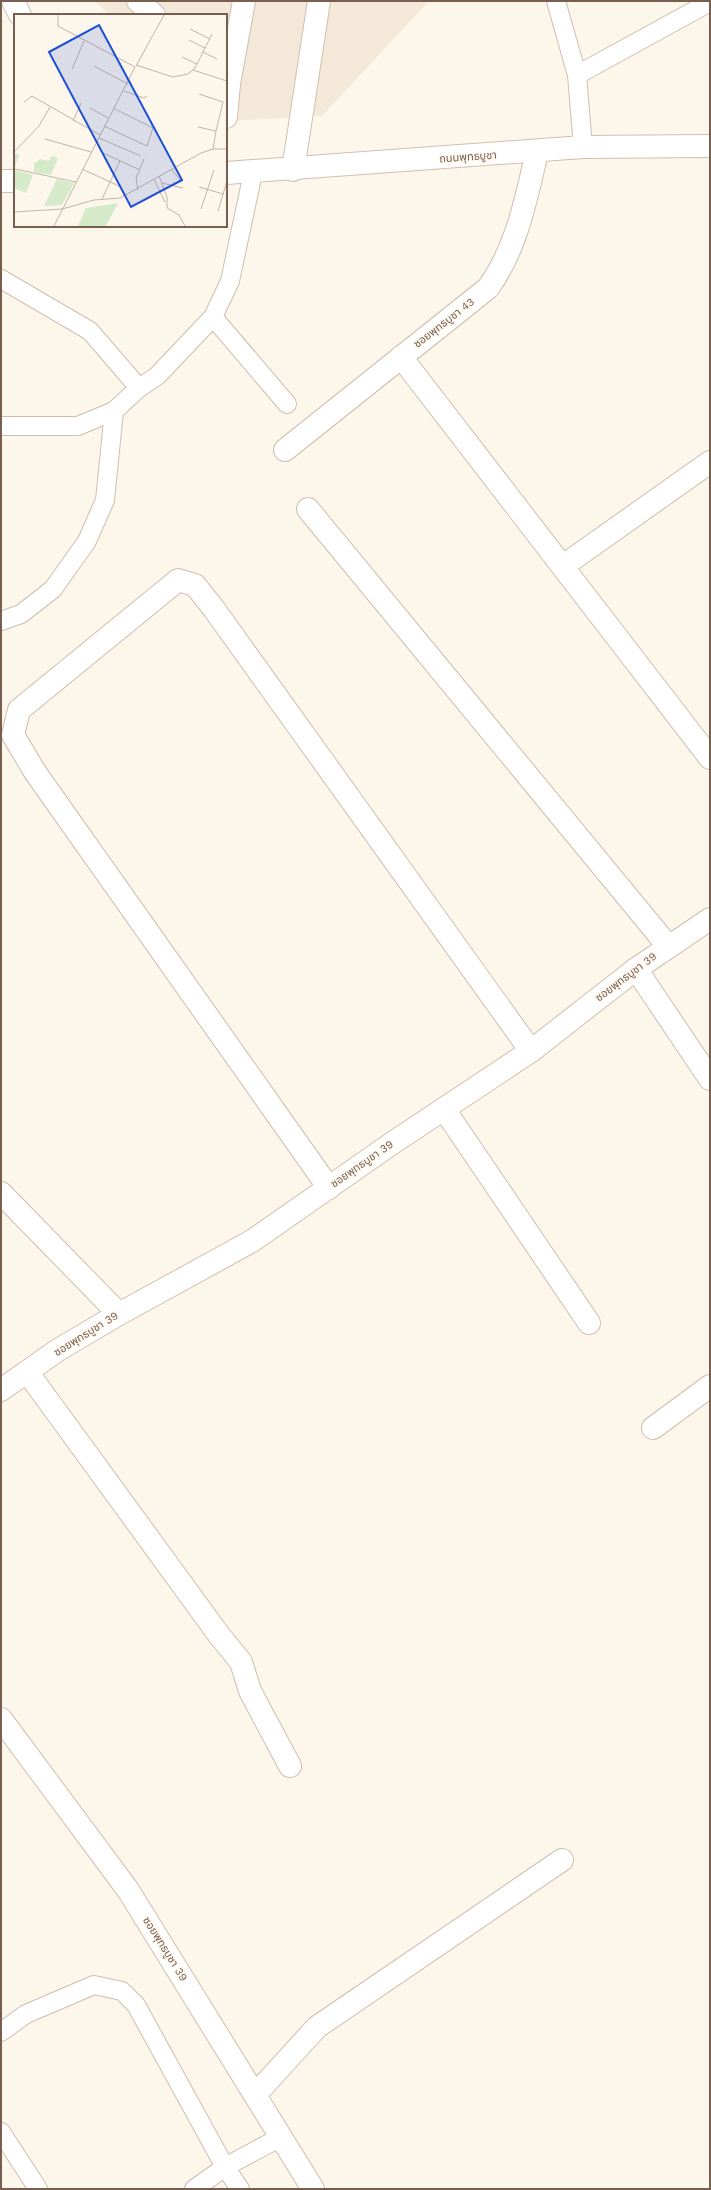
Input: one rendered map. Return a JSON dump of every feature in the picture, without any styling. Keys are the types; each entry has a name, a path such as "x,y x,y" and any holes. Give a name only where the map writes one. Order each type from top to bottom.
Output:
{"street":[{"path":"13,1 20,14"},
{"path":"138,1 153,14"},
{"path":"227,100 228,82 244,1"},
{"path":"293,170 319,1"},
{"name":"ถนนพุทธบูชา","path":"227,173 293,170 537,152 583,147 710,146"},
{"name":"ซอยพุทธบูชา 43","path":"285,450 488,288 500,272 521,223 537,152"},
{"path":"1,181 14,181"},
{"path":"401,357 710,758"},
{"path":"563,566 710,462"},
{"path":"308,509 668,946"},
{"path":"329,1188 35,772 13,735 19,710 178,580 195,585 214,609 531,1051"},
{"name":"ซอยพุทธบูชา 39","path":"1,1390 28,1373 58,1350 119,1314 252,1241 531,1051 636,969 710,919"},
{"path":"636,969 710,1079"},
{"path":"444,1109 589,1323"},
{"path":"1,1193 119,1314"},
{"path":"28,1373 219,1635 241,1662 250,1691 290,1766"},
{"path":"653,1428 710,1386"},
{"name":"ซอยพุทธบูชา 39","path":"1,1719 128,1890 313,2189"},
{"path":"255,2095 317,2027 562,1860"}],"lane":[{"path":"556,1 577,75 583,147"},
{"path":"577,75 710,2"},
{"path":"1,426 78,426 114,411 139,388 158,376 213,317 230,281 253,172"},
{"path":"1,279 90,332 139,388"},
{"path":"213,317 287,404"},
{"path":"1,621 21,614 53,589 88,541 105,500 114,411"},
{"path":"1,2032 26,2014 94,1985 122,1991 136,2005 225,2167 240,2189"},
{"path":"1,2132 38,2189"},
{"path":"194,2189 225,2167 281,2137"}],"shaded area":[{"path":"95,1 429,1 322,116 227,121 227,14 108,14"}]}
